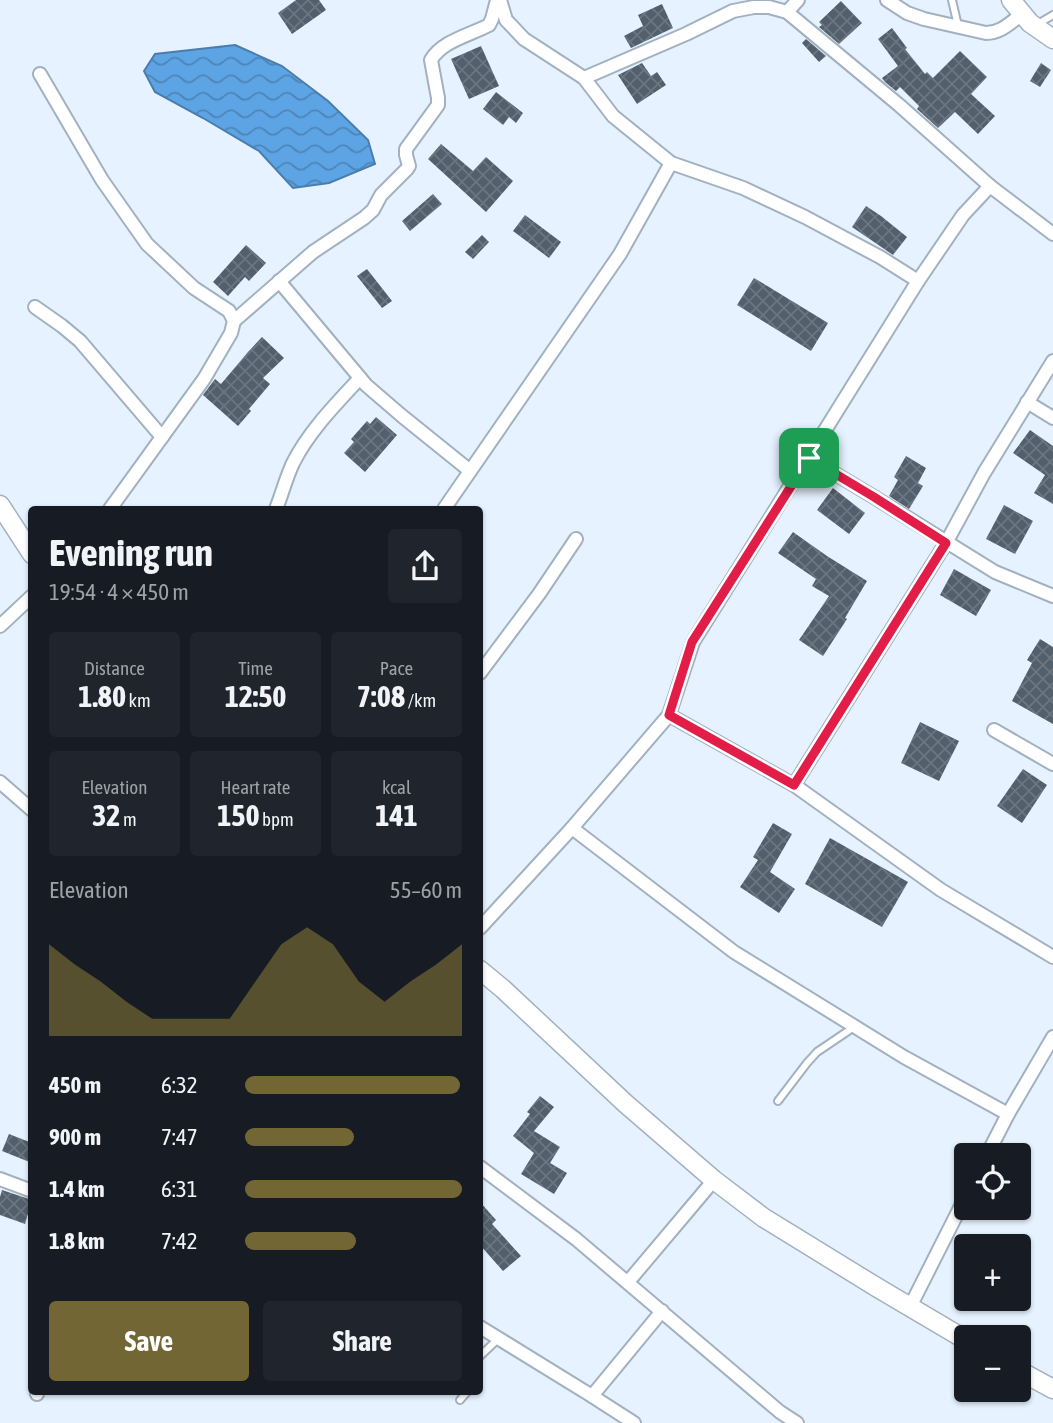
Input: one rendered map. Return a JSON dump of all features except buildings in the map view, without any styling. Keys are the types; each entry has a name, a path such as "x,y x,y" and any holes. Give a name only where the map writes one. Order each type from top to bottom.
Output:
{"street":[{"path":"498,0 506,20 524,39 584,78 613,116 671,163 743,188 806,217 918,281"},
{"path":"112,506 204,379 231,333 234,321 313,252 373,210 381,195 407,169 409,166 406,149 438,105 431,60 435,53 449,43 489,25 498,0"},
{"path":"787,12 798,0"},
{"path":"887,0 907,13 924,19 986,33 995,33 1028,20"},
{"path":"1011,0 1028,20 1053,39"},
{"path":"584,78 676,39 733,11 769,7 787,12 899,105 990,186 1053,234"},
{"path":"40,74 102,180 147,244 194,288 229,311 234,321"},
{"path":"446,506 620,254 671,163"},
{"path":"483,925 572,828 669,715 692,642 918,281 963,215 990,186"},
{"path":"279,281 360,378 402,416 470,470"},
{"path":"35,307 80,341 163,437"},
{"path":"794,785 946,543 1053,361"},
{"path":"277,506 293,464 306,442 325,416 360,378"},
{"path":"1027,402 1053,418"},
{"path":"809,458 995,572 1053,596"},
{"path":"0,505 28,548"},
{"path":"483,669 576,540"},
{"path":"0,626 28,600"},
{"path":"669,715 794,785 941,890 1053,957"},
{"path":"994,730 1053,764"},
{"path":"0,782 28,806"},
{"path":"572,828 734,952 904,1057 1008,1114"},
{"path":"483,972 616,1095 715,1181 764,1218 954,1333"},
{"path":"993,1143 1053,1037"},
{"path":"483,1169 576,1239 780,1412 797,1423"},
{"path":"0,1179 28,1190"},
{"path":"628,1282 715,1181"},
{"path":"910,1307 954,1220"},
{"path":"592,1395 662,1311"},
{"path":"483,1329 634,1423"},
{"path":"1031,1377 1053,1389"}],"lane":[{"path":"952,0 958,26"},
{"path":"1028,20 1053,15"},
{"path":"778,1101 817,1052 854,1027"},
{"path":"483,1353 498,1339"},
{"path":"460,1400 464,1395"}],"water":[{"path":"235,45 282,66 328,101 368,140 375,164 329,183 293,188 259,151 155,92 144,71 155,54"}],"route":[{"path":"809,458 946,543 794,785 669,715 692,642 809,458"}]}
